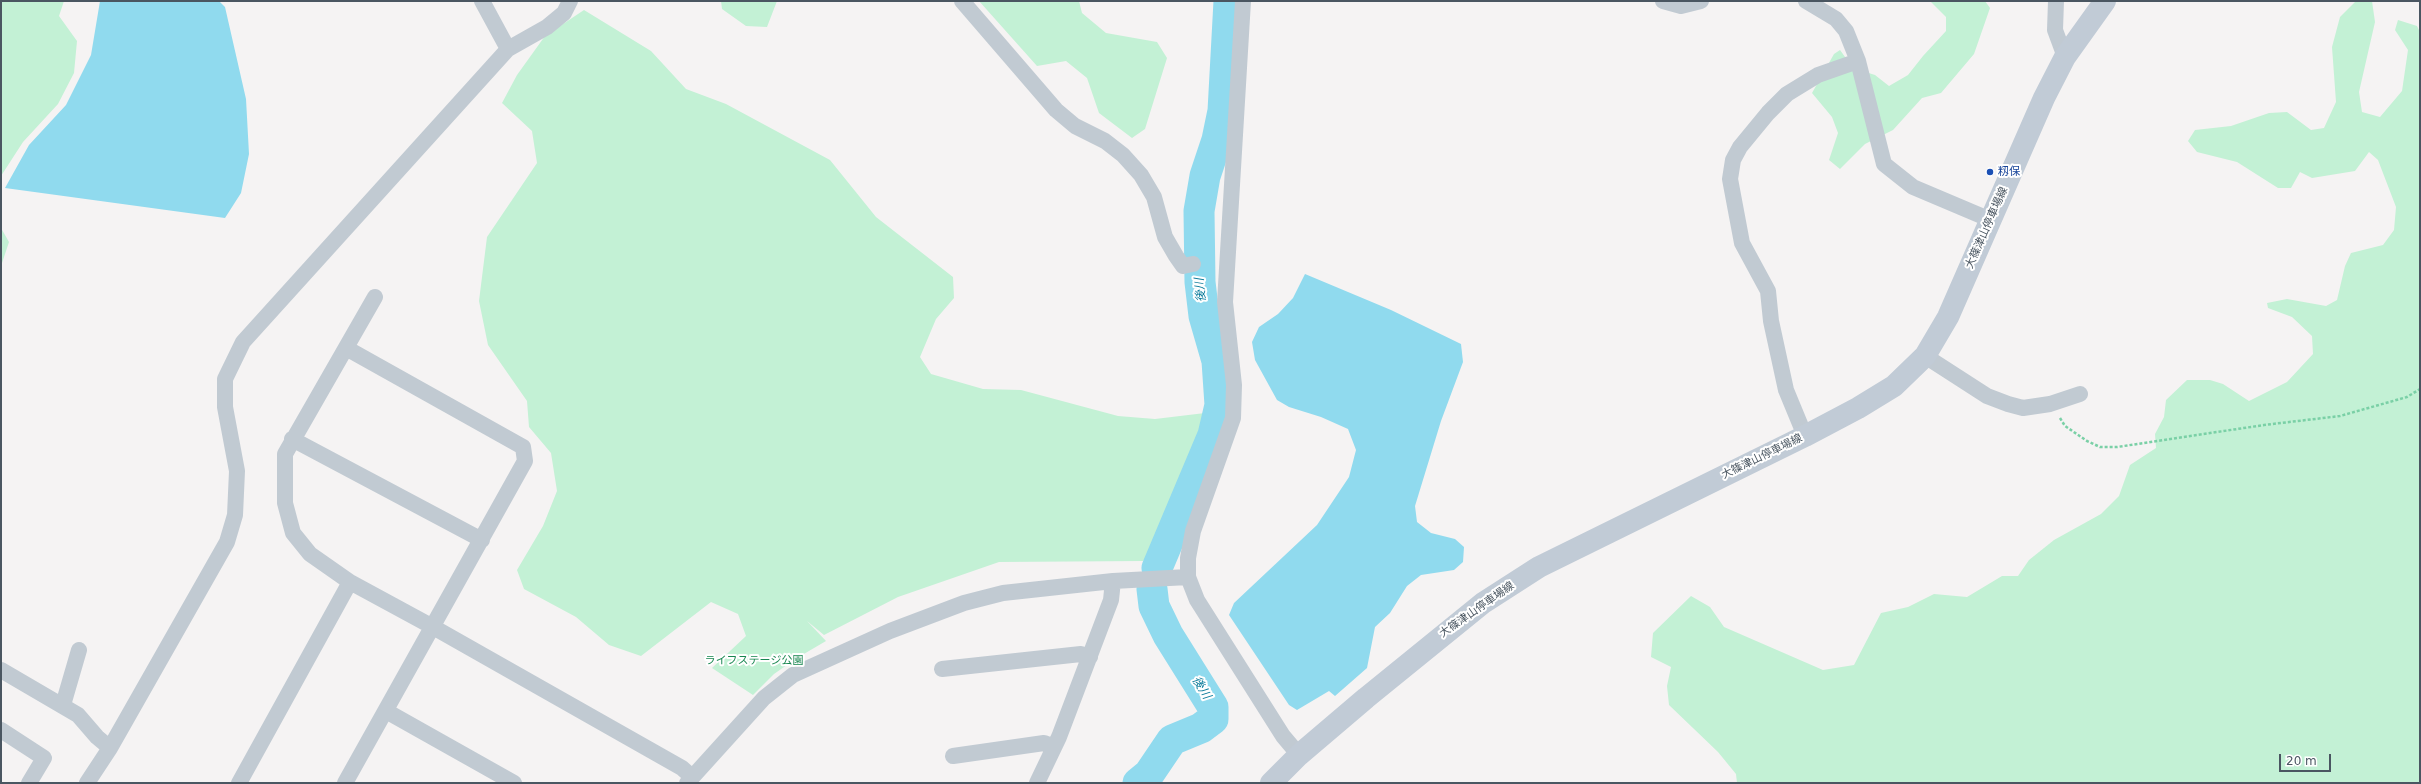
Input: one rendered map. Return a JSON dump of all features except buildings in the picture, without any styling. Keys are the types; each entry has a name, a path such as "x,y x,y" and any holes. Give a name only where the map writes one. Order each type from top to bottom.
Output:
{"main road":[{"name":"大篠津山停車場線","path":"1271,783 1299,755 1432,642 1483,603 1539,567 1805,436 1858,408 1894,386 1925,356 1948,317 2044,98 2065,57 2106,1"}],"street":[{"path":"482,1 508,49"},
{"path":"87,783 110,748 227,542 235,515 237,471 225,407 225,379 243,342 508,49 547,27 564,13 570,1"},
{"path":"962,1 1056,110 1075,126 1105,141 1124,155 1141,175 1154,197 1165,237 1176,256 1183,266 1193,264"},
{"path":"1243,1 1225,302 1234,385 1233,418 1192,531 1188,558 1188,577 1197,600 1283,736 1299,755"},
{"path":"1663,1 1681,6 1701,1"},
{"path":"1806,1 1836,19 1846,31 1858,61 1884,164 1914,187 1991,220"},
{"path":"2056,1 2055,30 2065,57"},
{"path":"1805,436 1786,390 1771,321 1768,291 1742,243 1730,179 1733,160 1740,147 1768,113 1787,94 1818,75 1858,61"},
{"path":"375,297 292,439 285,454 285,503 293,533 310,554 350,582 434,627 682,768 689,780 764,698 793,675 825,659 890,631 964,603 1003,593 1113,581 1188,577"},
{"path":"345,783 434,627 525,461 523,447 346,348"},
{"path":"1925,356 1987,396 2023,408 2050,404 2080,394"},
{"path":"292,439 482,540"},
{"path":"1038,783 1090,657 1111,600 1113,581"},
{"path":"240,783 350,582"},
{"path":"63,705 79,650"},
{"path":"942,669 1080,654 1090,657"},
{"path":"1,670 78,715 97,737 110,748"},
{"path":"386,711 514,783"},
{"path":"1,730 44,758 29,783"},
{"path":"953,756 1044,743 1054,747"}],"path":[{"path":"2050,404 2065,426 2086,441 2100,447 2116,447 2264,425 2340,416 2407,397 2420,389"}],"green space":[{"path":"1,1 64,1 59,16 77,41 74,73 58,104 23,142 1,176"},
{"path":"721,1 777,1 767,27 746,26 722,9"},
{"path":"979,1 1079,1 1082,13 1106,33 1157,42 1167,58 1145,129 1132,138 1099,113 1087,78 1066,61 1037,66"},
{"path":"1930,1 1985,1 1990,8 1974,54 1941,93 1922,98 1893,130 1865,144 1840,169 1829,160 1838,133 1832,117 1812,93 1834,54 1840,50 1853,68 1875,75 1889,86 1908,75 1946,31 1946,17"},
{"path":"2356,1 2372,1 2375,22 2359,92 2362,112 2380,117 2402,91 2408,50 2395,30 2398,20 2417,26 2420,32 2420,783 1737,783 1736,774 1718,752 1669,705 1667,686 1671,667 1651,657 1653,633 1691,596 1710,607 1724,627 1823,670 1854,665 1881,613 1908,607 1934,594 1967,597 2002,576 2018,576 2029,560 2054,540 2101,514 2119,496 2130,465 2156,448 2155,434 2164,417 2166,400 2187,380 2210,380 2223,384 2249,401 2287,382 2313,354 2312,336 2292,317 2268,308 2267,303 2287,299 2326,306 2337,300 2345,266 2351,253 2383,245 2394,230 2396,207 2378,160 2369,152 2355,171 2312,178 2300,172 2291,188 2278,188 2237,162 2197,152 2188,141 2195,130 2231,126 2269,113 2287,112 2311,130 2324,128 2336,102 2332,47 2340,17"},
{"name":"ライフステージ公園","path":"584,10 651,51 686,89 726,104 830,160 876,217 953,277 954,298 936,319 920,357 931,374 983,389 1021,390 1118,416 1155,419 1205,413 1209,431 1158,547 1143,561 999,562 898,597 824,635 807,621 826,641 774,674 753,695 712,668 746,636 738,614 711,602 641,656 609,645 576,617 524,589 517,570 543,526 557,491 551,453 529,427 527,401 488,345 479,301 487,237 537,163 532,131 502,103 517,75 545,36"},
{"path":"1,228 9,242 1,266"}],"water":[{"path":"100,1 219,1 225,7 246,99 249,154 241,193 225,218 5,188 29,145 66,105 91,55"},
{"path":"1305,274 1391,310 1461,344 1463,362 1441,421 1415,506 1417,522 1431,533 1455,539 1464,547 1463,562 1454,570 1421,575 1407,586 1390,613 1375,627 1367,668 1335,696 1329,691 1297,710 1289,705 1229,615 1234,603 1317,525 1349,477 1356,450 1348,429 1321,417 1289,407 1277,400 1255,360 1252,342 1259,327 1278,314 1293,298"}],"waterway":[{"name":"後川","path":"1157,568 1213,435 1220,405 1217,361 1204,316 1200,282 1199,211 1205,176 1217,140 1223,111 1229,1"},
{"name":"後川","path":"1138,783 1149,774 1172,740 1201,728 1213,719 1213,707 1168,635 1154,606 1152,589"}],"place":[{"name":"籾保","path":"1990,172"}]}
